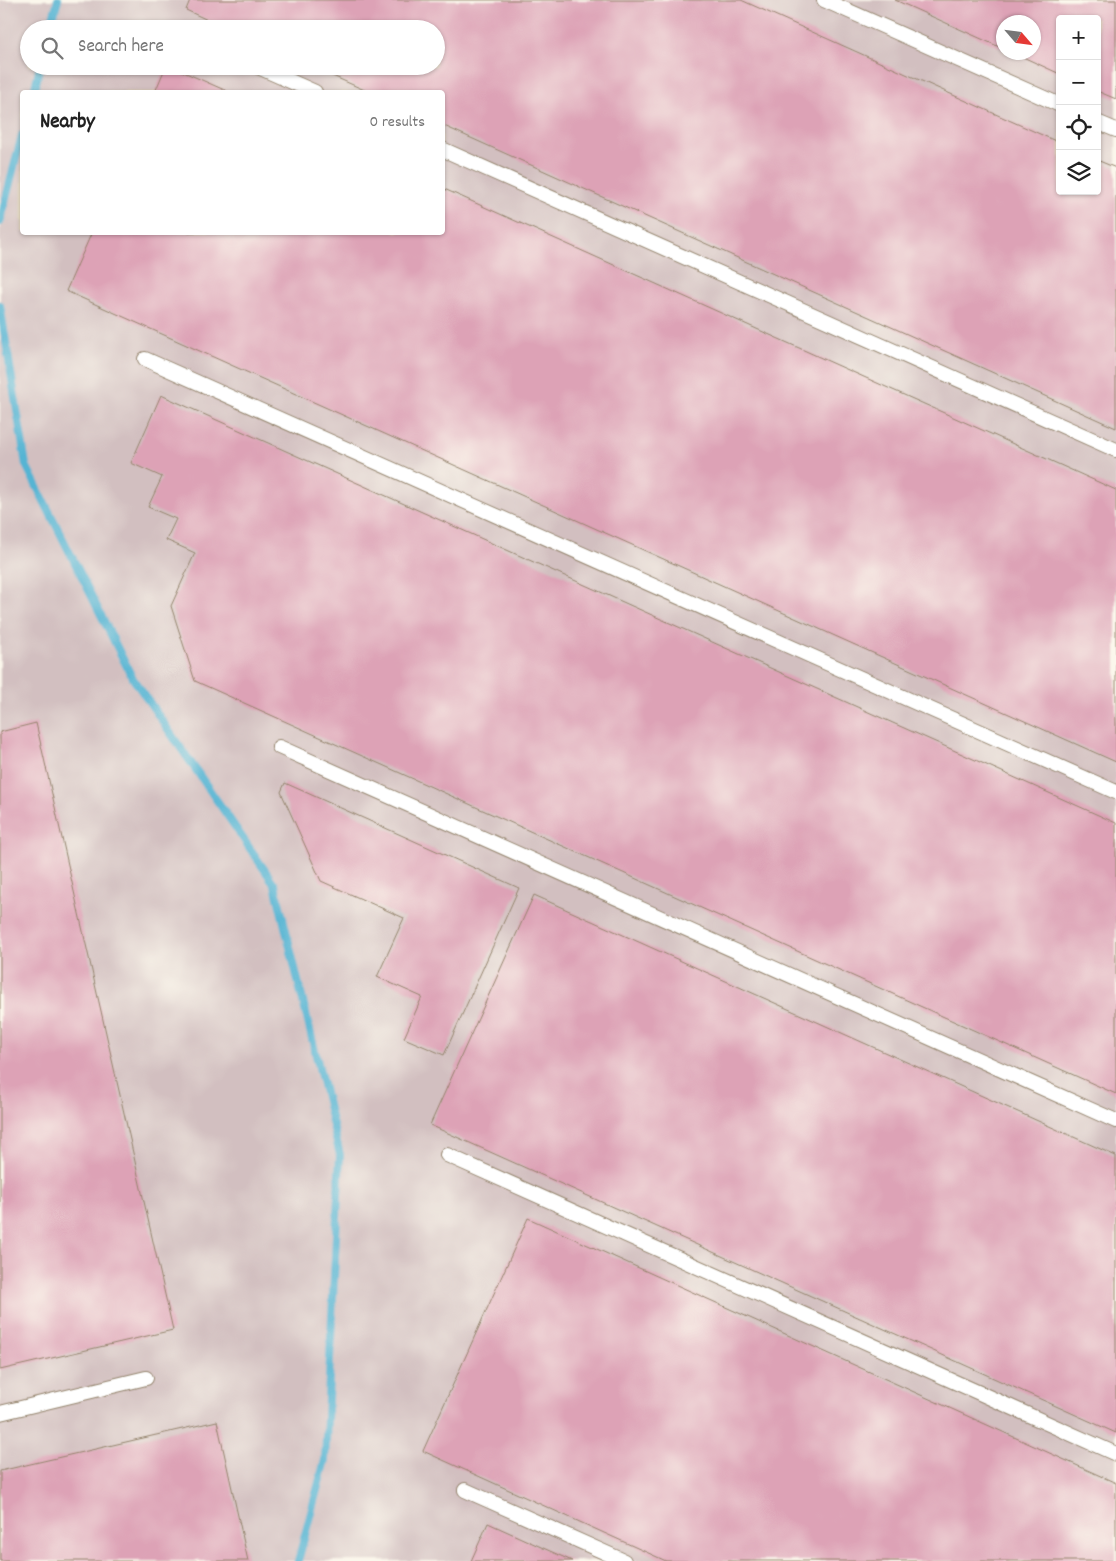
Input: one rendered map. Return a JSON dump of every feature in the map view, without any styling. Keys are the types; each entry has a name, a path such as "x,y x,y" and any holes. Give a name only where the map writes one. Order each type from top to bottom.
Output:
{"lane":[{"path":"824,0 1056,103"},
{"path":"276,75 310,90"},
{"path":"1101,124 1116,130"},
{"path":"445,151 1116,450"},
{"path":"145,359 1116,792"},
{"path":"279,747 1116,1121"},
{"path":"446,1155 1116,1454"},
{"path":"0,1413 146,1378"},
{"path":"465,1490 624,1561"}],"shaded area":[{"path":"0,0 1116,0 1116,1561 0,1561"}],"building":[{"path":"190,0 741,0 1056,141 1056,195 1101,195 1101,162 1116,168 1116,428 445,126 445,90 364,90 330,75 445,75 445,20 208,20 186,10"},
{"path":"895,0 1116,0 1116,99 1101,93 1101,15 1056,15 1056,72 1029,60 1041,60 1041,15 996,15 996,45"},
{"path":"162,75 190,75 224,90 156,90"},
{"path":"445,189 1116,490 1116,762 66,291 91,235 445,235"},
{"path":"161,395 1116,823 1116,1094 195,681 171,606 195,553 166,540 176,519 148,507 162,477 131,463"},
{"path":"36,723 173,1330 0,1370 0,732"},
{"path":"285,783 519,888 444,1055 404,1038 422,997 377,977 404,918 321,881 281,792"},
{"path":"534,895 1116,1156 1116,1433 430,1125"},
{"path":"528,1218 1116,1483 1116,1561 666,1561 423,1451"},
{"path":"217,1421 248,1561 0,1561 0,1471"},
{"path":"488,1523 572,1561 471,1561"}],"waterway":[{"path":"52,20 58,0"},
{"path":"34,90 38,75"},
{"path":"0,222 20,143"},
{"path":"0,305 26,465 132,677 275,885 340,1155 325,1460 298,1561"}]}
